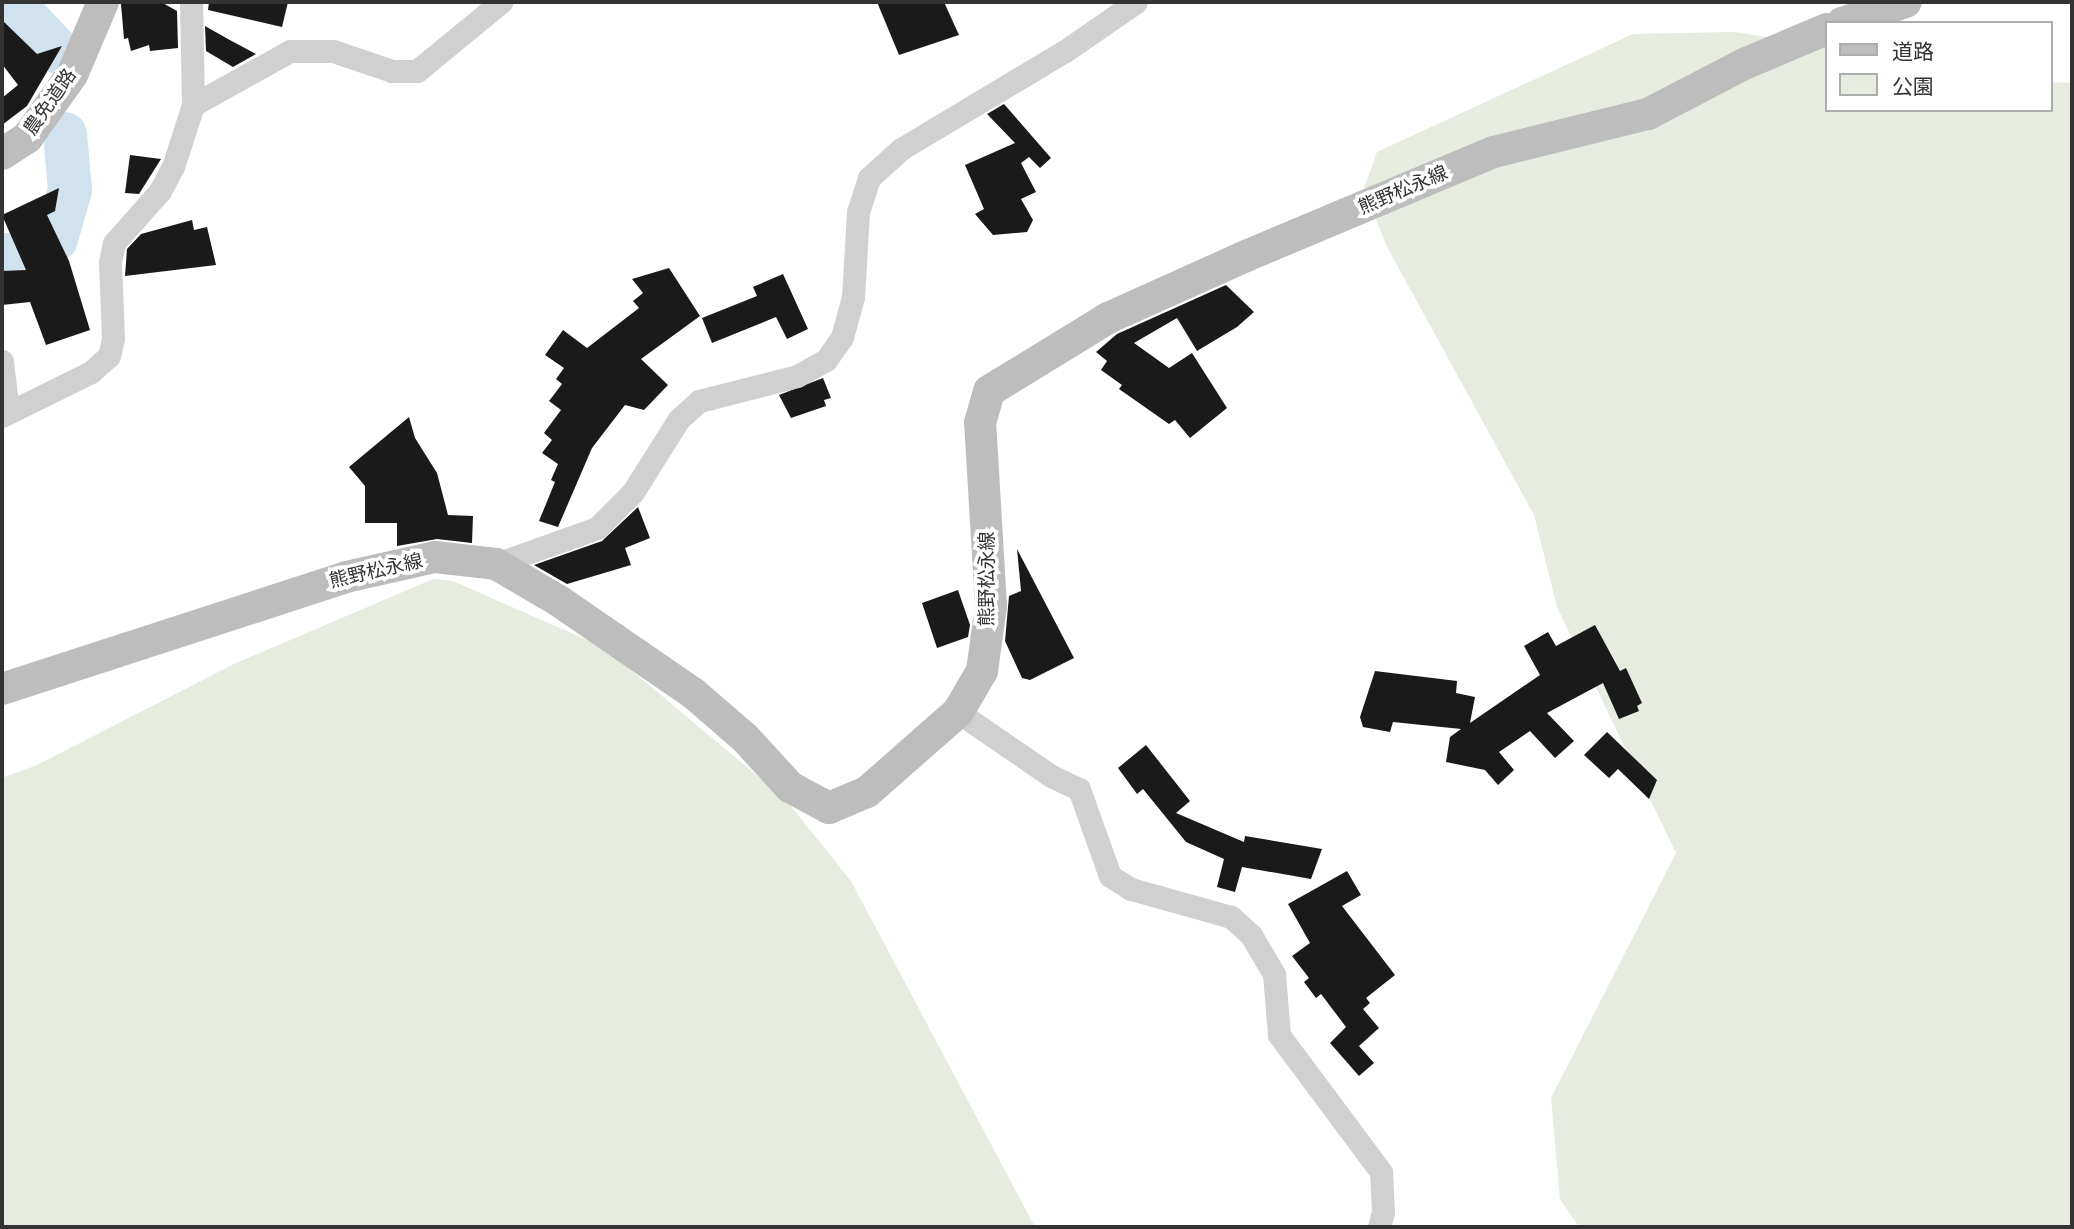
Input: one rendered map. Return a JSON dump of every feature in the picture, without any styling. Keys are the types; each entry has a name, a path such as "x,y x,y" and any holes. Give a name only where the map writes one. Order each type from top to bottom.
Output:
{"main road":[{"name":"農免道路","path":"2,155 27,138 72,75 103,2"},
{"path":"1848,21 1906,2"},
{"name":"熊野松永線","path":"2,689 346,577 435,557 496,564 559,600 693,693 745,738 790,787 829,808 867,792 958,712 982,671 991,606 980,423 989,391 1108,318 1246,256 1494,152 1648,114 1744,64 1826,29"}],"street":[{"path":"2,361 5,414 91,372 109,356 113,338 110,261 114,243 160,191 173,167 193,104 191,2"},
{"path":"193,104 290,51 333,51 392,71 417,71 500,2"},
{"path":"496,564 597,528 633,492 678,419 699,401 797,376 826,360 842,337 853,297 858,212 869,178 901,149 1065,51 1136,2"},
{"path":"958,712 1051,776 1079,789 1111,876 1131,890 1231,917 1251,935 1274,974 1279,1035 1381,1171 1383,1212 1379,1227"}],"green space":[{"path":"1734,32 1826,46 1826,112 2053,112 2053,82 2072,83 2072,1227 1579,1227 1560,1199 1551,1098 1676,853 1557,607 1534,515 1386,245 1364,188 1377,152 1633,34"},
{"path":"433,579 453,581 605,648 786,800 851,881 1035,1227 2,1227 2,778 37,765 234,664"}],"building":[{"path":"161,2 177,11 178,48 150,51 149,45 131,51 128,38 124,39 121,4"},
{"path":"209,2 288,2 282,27 208,10"},
{"path":"877,2 944,2 959,35 899,55"},
{"path":"2,20 37,54 62,46 27,106 2,125 2,98 18,85 2,64"},
{"path":"205,26 256,54 233,67 206,51"},
{"path":"1004,104 1051,158 1040,168 1029,157 1021,163 1036,192 1021,199 1033,220 1027,232 993,235 975,214 984,209 965,165 1015,143 987,114"},
{"path":"130,155 161,159 139,194 125,193"},
{"path":"59,188 55,211 47,215 69,261 90,330 46,345 30,302 2,305 2,271 26,270 2,215"},
{"path":"192,220 194,230 207,227 216,265 125,276 127,249 141,234"},
{"path":"669,268 700,316 641,359 668,385 644,410 625,405 592,448 558,527 539,521 555,482 551,480 558,464 542,453 552,440 544,433 561,410 549,401 562,384 556,379 564,368 545,355 563,330 587,348 639,308 633,301 643,293 632,279"},
{"path":"783,274 808,329 787,339 776,317 712,343 702,318 757,296 753,287"},
{"path":"1226,285 1254,312 1237,327 1197,351 1177,318 1134,343 1169,368 1192,353 1227,408 1190,438 1175,420 1169,424 1119,389 1122,385 1101,370 1107,361 1096,352 1117,334"},
{"path":"823,378 831,398 824,400 826,406 791,418 779,395"},
{"path":"409,417 415,438 437,473 448,515 473,516 472,543 437,539 397,546 397,523 365,523 365,486 349,467"},
{"path":"638,507 650,538 625,548 631,565 567,584 534,565 602,541"},
{"path":"1017,549 1074,658 1030,680 1022,678 1005,641 1009,596 1021,591"},
{"path":"958,590 970,625 968,637 937,648 922,603"},
{"path":"1595,625 1620,671 1626,668 1642,703 1637,706 1639,711 1619,719 1603,683 1547,713 1574,741 1555,758 1530,731 1499,752 1514,770 1498,785 1485,770 1446,762 1450,737 1461,729 1393,722 1390,732 1363,727 1360,717 1375,671 1457,681 1456,693 1475,697 1470,723 1540,675 1524,646 1548,632 1556,646"},
{"path":"1607,732 1657,780 1649,799 1618,769 1609,778 1584,755"},
{"path":"1146,745 1190,801 1176,813 1244,842 1245,836 1322,849 1311,879 1242,867 1235,892 1217,887 1224,859 1186,842 1143,789 1137,794 1118,768"},
{"path":"1347,871 1361,895 1342,906 1395,975 1366,998 1370,1003 1363,1009 1379,1028 1359,1046 1374,1063 1359,1076 1330,1043 1346,1027 1321,994 1316,998 1304,982 1309,978 1292,956 1310,943 1288,904"}],"waterway":[{"path":"12,2 60,53"},
{"path":"2,255 27,255 56,239 70,190 65,134"}]}
